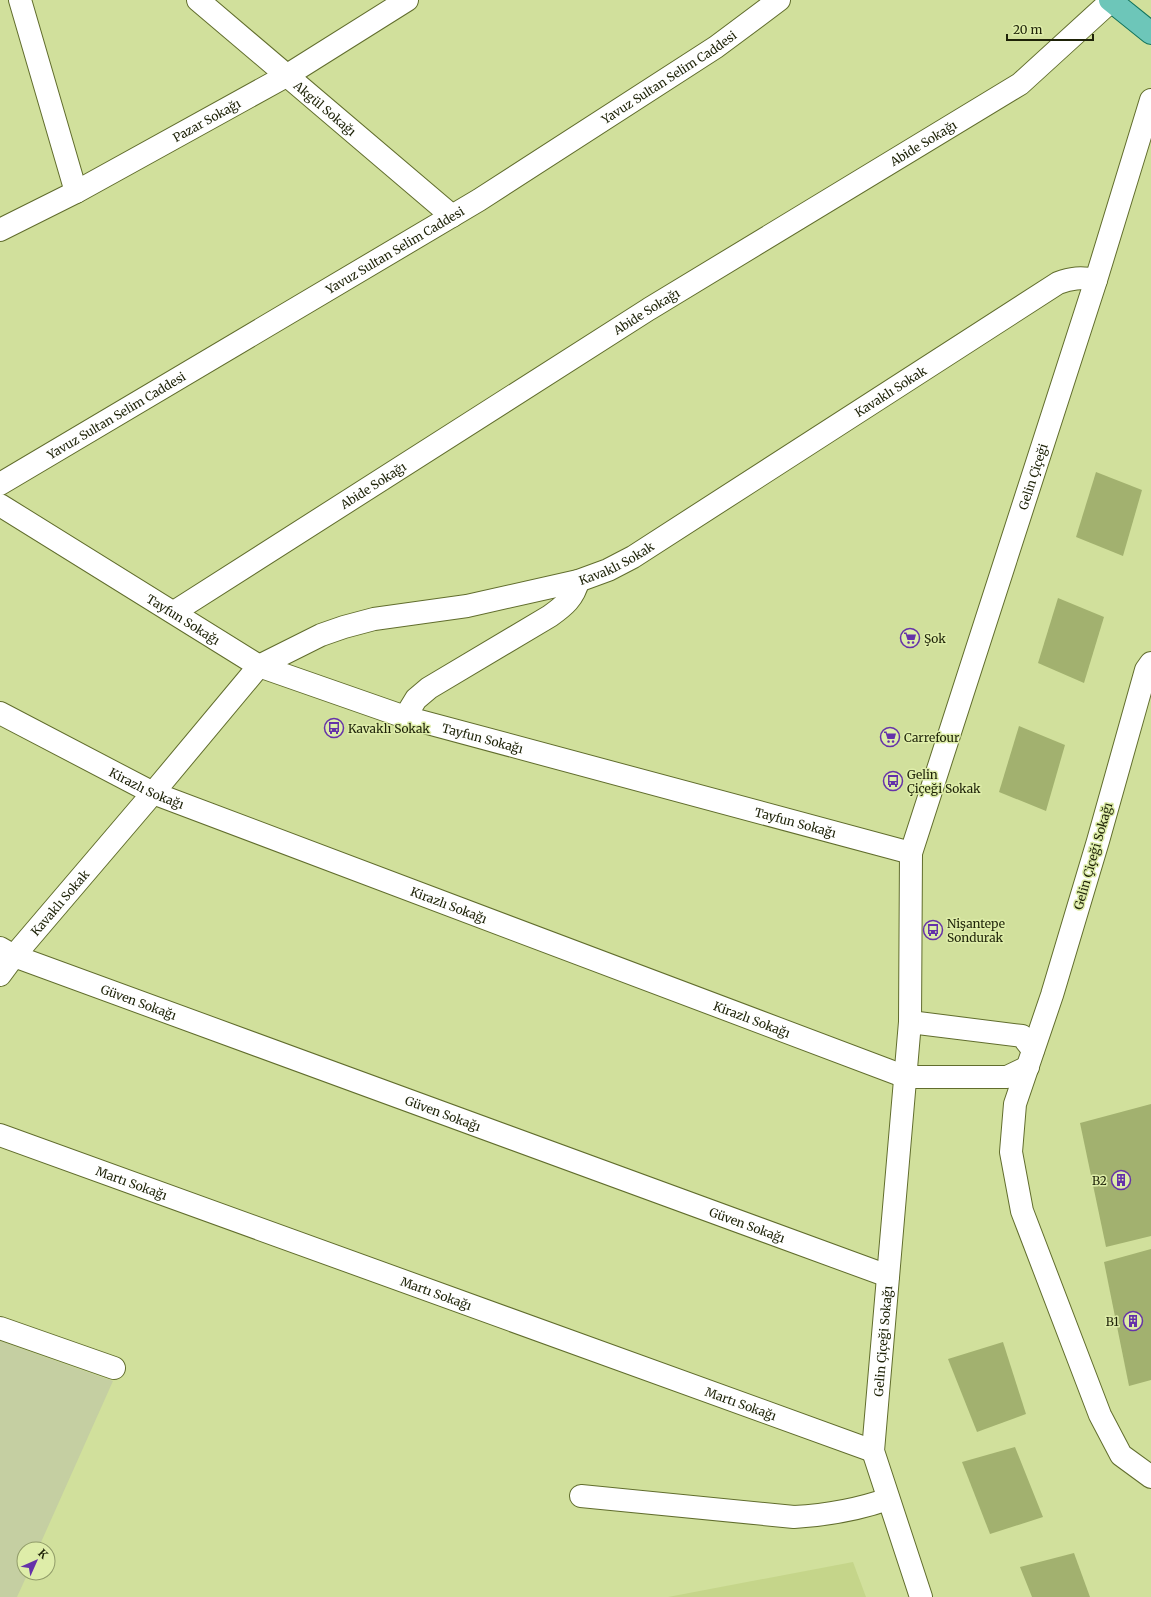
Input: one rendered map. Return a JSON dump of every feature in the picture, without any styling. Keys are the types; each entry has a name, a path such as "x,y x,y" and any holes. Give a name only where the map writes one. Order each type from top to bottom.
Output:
{"main road":[{"path":"1110,0 1151,33"}],"street":[{"path":"20,0 76,192"},
{"name":"Akgül Sokağı","path":"198,0 452,216"},
{"name":"Pazar Sokağı","path":"0,230 76,192 286,76 407,0"},
{"name":"Yavuz Sultan Selim Caddesi","path":"0,484 479,200 716,47 779,0"},
{"name":"Abide Sokağı","path":"174,612 649,309 1020,84 1110,0"},
{"name":"Gelin Çiçeği","path":"911,853 1096,280 1151,100"},
{"name":"Kavaklı Sokak","path":"0,975 7,952 153,793 258,666 321,635 366,621 467,606 578,581 608,570 634,557 1058,283 1068,279 1082,277 1096,280"},
{"name":"Tayfun Sokağı","path":"0,505 174,612 258,666 404,717 911,853"},
{"path":"404,717 416,700 429,688 565,606 572,598 578,581"},
{"name":"Gelin Çiçeği Sokağı","path":"1151,662 1146,670 1098,841 1052,995 1015,1104 1011,1152 1022,1211 1100,1415 1121,1455 1151,1477"},
{"name":"Kirazlı Sokağı","path":"0,714 153,793 906,1077"},
{"name":"Gelin Çiçeği Sokağı","path":"911,853 910,1022 873,1451 921,1597"},
{"name":"Güven Sokağı","path":"7,952 888,1276"},
{"path":"906,1077 1007,1077 1031,1059 1022,1036 910,1022"},
{"name":"Martı Sokağı","path":"0,1135 873,1451"},
{"path":"0,1328 114,1368"},
{"path":"581,1496 794,1517 821,1516 844,1512 867,1507 888,1499"}],"shaded area":[{"path":"0,1341 113,1381 42,1541 16,1541 16,1581 24,1581 17,1597 0,1597"},
{"path":"853,1562 866,1597 668,1597"}],"building":[{"path":"1096,472 1142,490 1123,556 1076,537"},
{"path":"1058,598 1104,617 1084,683 1038,663"},
{"path":"1019,726 1065,745 1046,811 999,792"},
{"name":"B2","path":"1151,1104 1151,1236 1106,1247 1080,1123"},
{"name":"B1","path":"1151,1249 1151,1380 1129,1386 1104,1262"},
{"path":"1003,1342 1026,1414 977,1432 948,1359"},
{"path":"1015,1447 1043,1517 990,1534 962,1462"},
{"path":"1074,1553 1090,1597 1032,1597 1020,1567"}],"place":[{"name":"Şok","path":"910,638"},
{"name":"Kavaklı Sokak","path":"334,728"},
{"name":"Carrefour","path":"890,737"},
{"name":"Gelin Çiçeği Sokak","path":"893,781"},
{"name":"Nişantepe Sondurak","path":"933,930"},
{"name":"B2","path":"1121,1180"},
{"name":"B1","path":"1133,1321"}]}
